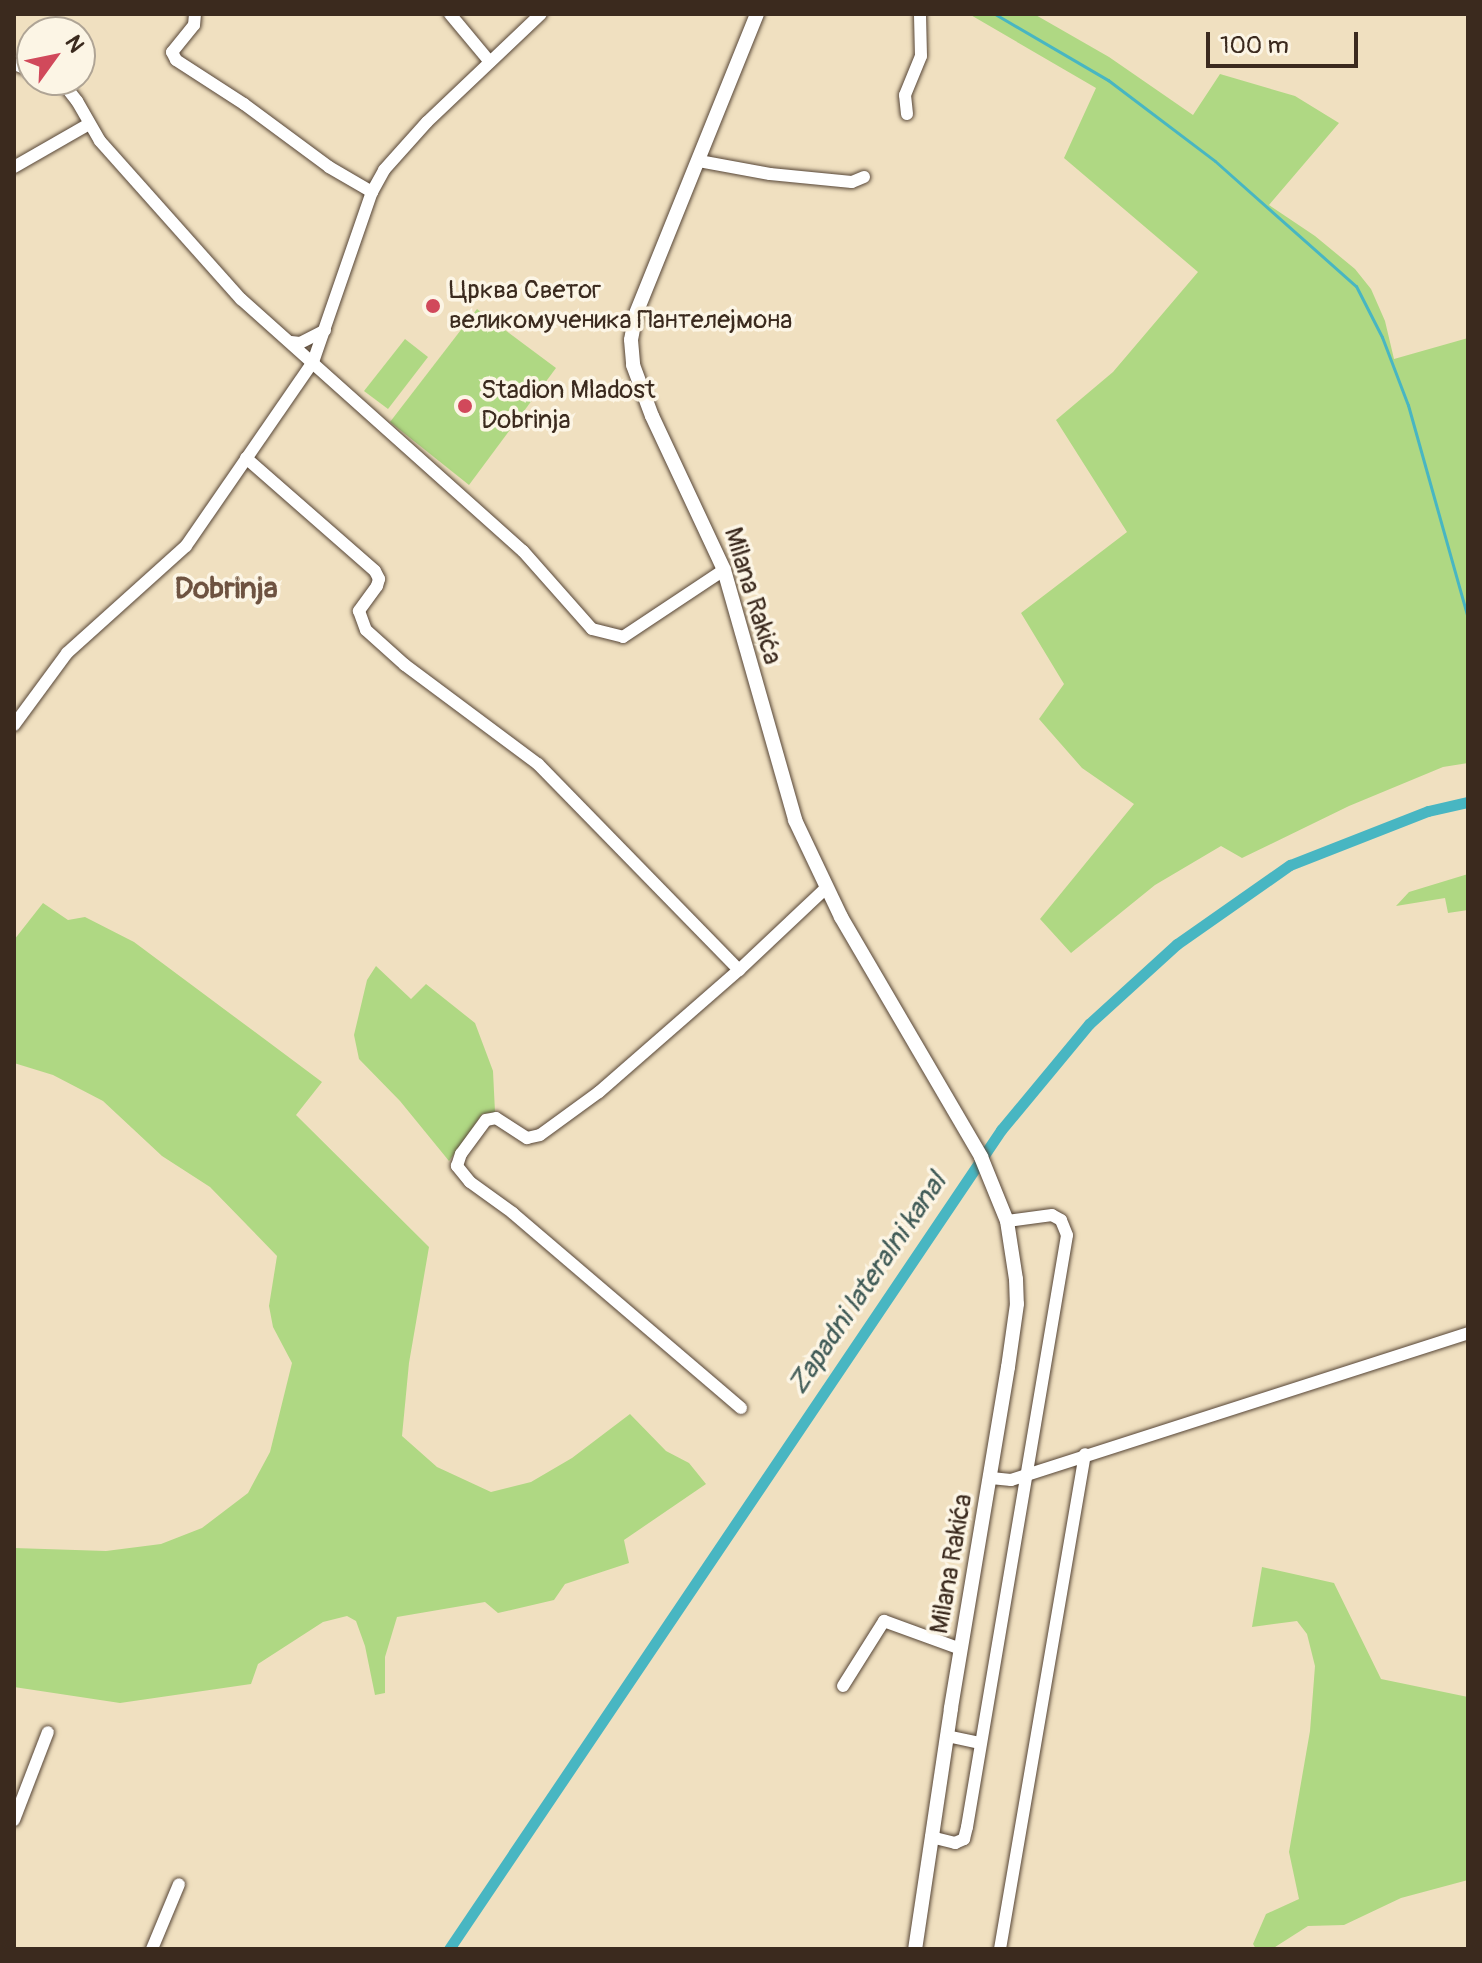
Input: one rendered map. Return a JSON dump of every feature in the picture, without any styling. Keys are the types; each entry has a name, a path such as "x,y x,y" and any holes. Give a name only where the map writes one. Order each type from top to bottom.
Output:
{"main road":[{"name":"Milana Rakića","path":"757,14 636,314 632,353 641,391 724,570 795,820 827,887 968,1133 995,1189 1007,1221 1017,1304 915,1949"}],"street":[{"path":"195,14 194,25 172,52 176,60 244,104 329,167 372,192"},
{"path":"450,14 490,62"},
{"path":"14,725 67,653 186,546 313,362 372,192 400,152 541,14"},
{"path":"907,114 905,95 921,56 920,14"},
{"path":"72,96 100,141 241,299 523,551 592,629 606,636 623,637 724,570"},
{"path":"14,167 89,124"},
{"path":"699,161 770,174 852,182 864,177"},
{"path":"291,342 300,343 327,328"},
{"path":"246,458 375,571 379,579 377,586 359,611 366,630 405,665 538,764 739,970"},
{"path":"741,1408 513,1213 470,1182 457,1166 461,1154 486,1120 496,1118 527,1138 540,1135 599,1092 739,970 827,887"},
{"path":"931,1837 955,1843 964,1839 1067,1235 1061,1220 1052,1215 1007,1221"},
{"path":"991,1478 1011,1480 1468,1333"},
{"path":"1000,1949 1085,1454"},
{"path":"843,1686 884,1621 961,1649"},
{"path":"14,1820 48,1732"},
{"path":"947,1736 979,1743"},
{"path":"152,1949 179,1884"}],"green space":[{"path":"969,14 1034,14 1109,57 1193,115 1220,74 1295,96 1339,123 1269,205 1315,236 1355,269 1371,289 1385,321 1394,359 1468,338 1468,763 1443,767 1349,806 1242,858 1221,846 1155,885 1071,953 1040,919 1134,804 1082,768 1039,719 1064,684 1021,613 1127,532 1056,420 1113,372 1198,272 1064,158 1096,88"},
{"name":"Stadion Mladost Dobrinja","path":"477,309 556,368 469,485 390,422"},
{"path":"405,339 428,357 388,409 364,391"},
{"path":"1468,874 1468,910 1448,913 1445,898 1396,906 1409,892"},
{"path":"43,903 68,920 85,917 134,942 322,1082 296,1115 429,1247 409,1363 402,1436 437,1467 491,1492 531,1482 572,1458 630,1414 666,1451 689,1463 706,1484 624,1540 629,1563 565,1584 554,1600 498,1613 485,1602 397,1617 385,1657 385,1693 375,1695 365,1646 356,1621 347,1616 323,1622 258,1664 251,1684 120,1703 14,1687 14,1548 106,1551 161,1544 202,1528 248,1493 270,1452 292,1363 273,1327 269,1306 277,1256 210,1187 162,1156 103,1101 53,1075 14,1063 14,940"},
{"path":"376,966 411,999 426,984 475,1023 493,1071 495,1112 482,1114 449,1161 400,1101 359,1059 354,1035 367,980"},
{"path":"1262,1567 1334,1583 1381,1679 1468,1697 1468,1880 1401,1898 1344,1925 1308,1926 1272,1949 1256,1949 1253,1944 1266,1914 1299,1899 1289,1852 1310,1731 1315,1666 1307,1634 1297,1621 1252,1627"}],"waterway":[{"path":"995,14 1108,80 1215,161 1356,286 1382,337 1408,405 1468,619"},
{"name":"Zapadni lateralni kanal","path":"449,1949 1001,1130 1089,1024 1177,944 1290,865 1428,811 1468,802"}],"place":[{"name":"Црква Светог великомученика Пантелејмона","path":"433,306"},
{"name":"Stadion Mladost Dobrinja","path":"465,406"}],"district":[{"name":"Dobrinja","path":"226,589"}]}
